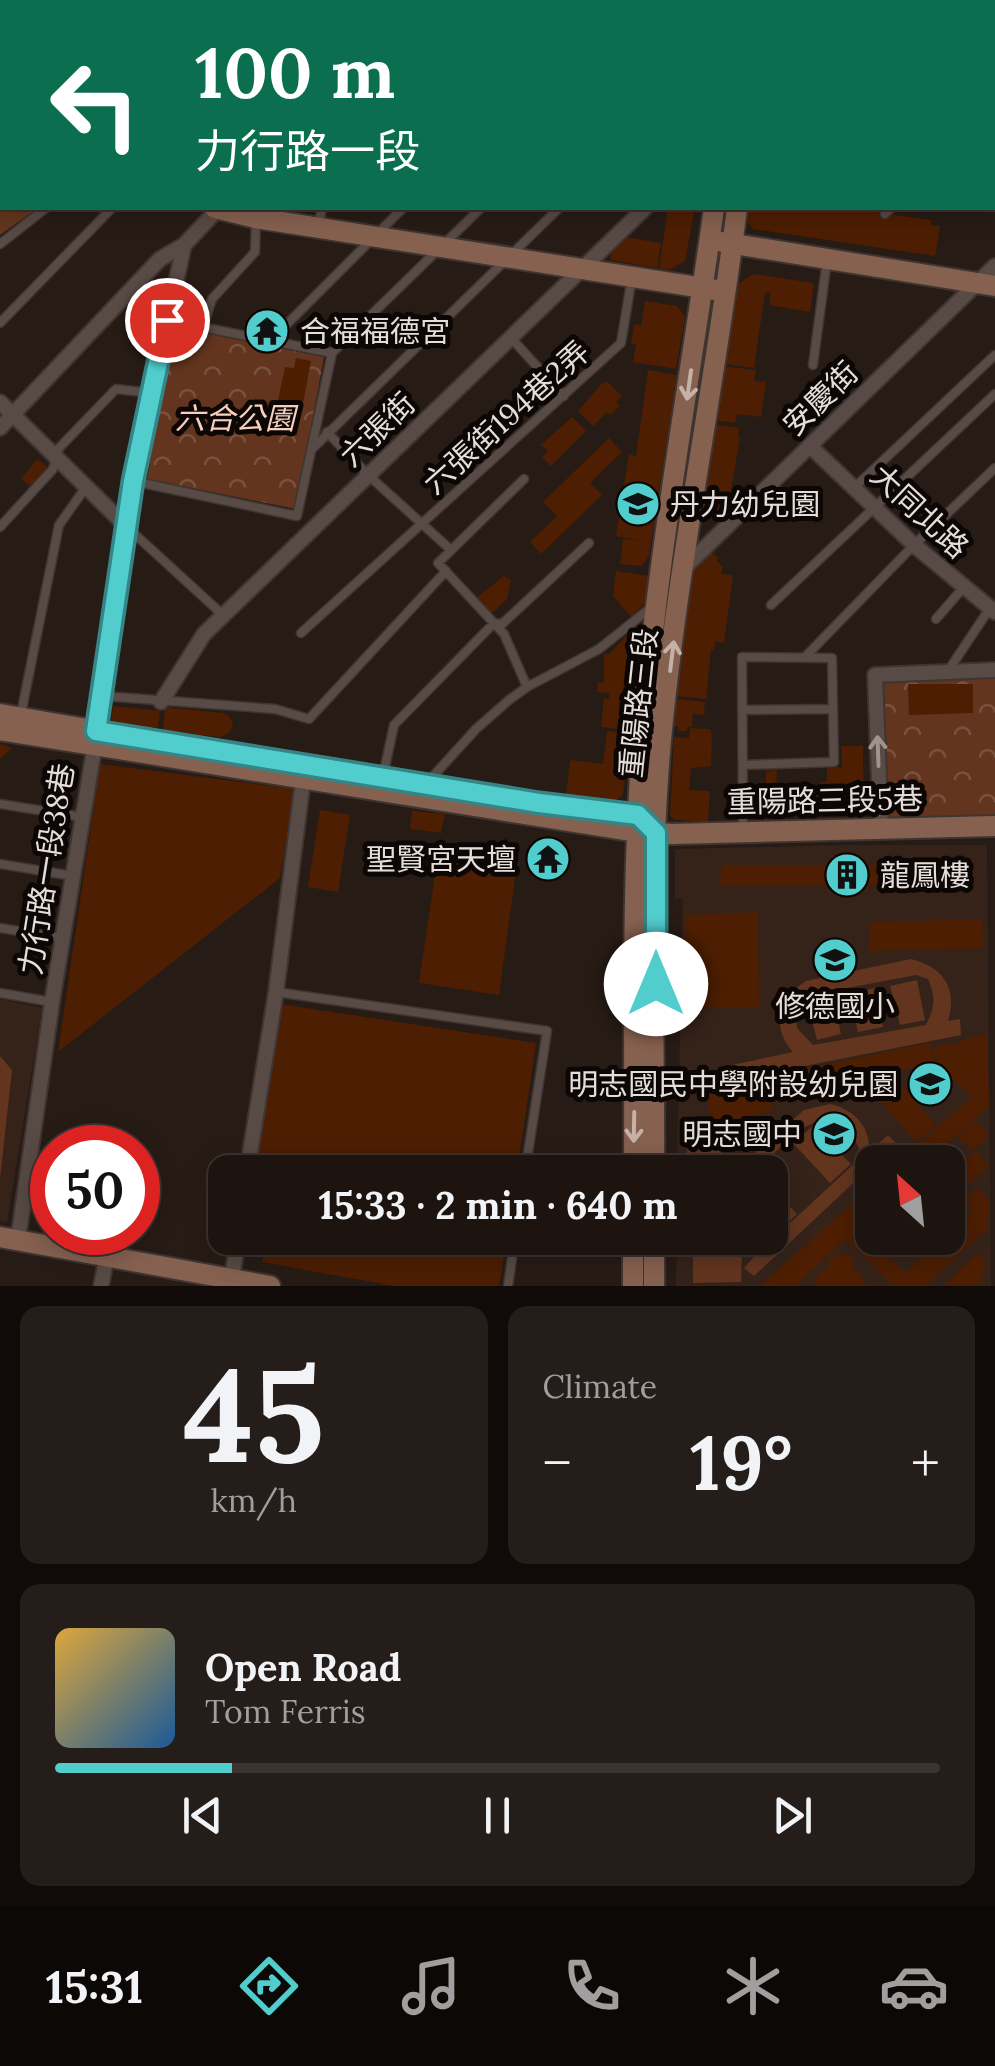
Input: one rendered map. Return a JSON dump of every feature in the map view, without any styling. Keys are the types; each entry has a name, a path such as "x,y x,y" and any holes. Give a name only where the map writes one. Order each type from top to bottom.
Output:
{"street":[{"path":"0,428 160,259 184,245 215,210"},
{"path":"225,210 256,218 320,218 372,237 726,291"},
{"name":"六張街","path":"161,702 204,634 643,210"},
{"name":"重陽路三段","path":"654,1155 642,746 657,602 714,210"},
{"name":"重陽路三段","path":"634,1155 644,826 662,741 683,569 737,210"},
{"path":"710,240 986,284"},
{"name":"力行路一段38巷","path":"9,1238 104,696 133,481 184,245"},
{"name":"安慶街","path":"683,569 986,284 995,266"},
{"path":"0,402 128,528"},
{"name":"大同北路","path":"810,446 914,545 993,610"},
{"path":"881,828 875,675 995,670"},
{"path":"5,725 644,826"},
{"path":"95,737 303,780 426,784 644,826"},
{"path":"250,1155 276,992 303,780"},
{"name":"重陽路三段5巷","path":"644,826 743,831 995,826"},
{"path":"9,1238 270,1286"},
{"path":"232,1282 236,1255"},
{"path":"633,1255 633,1286"},
{"path":"654,1255 654,1286"},
{"path":"101,1286 107,1256"}],"lane":[{"path":"0,244 43,210"},
{"path":"0,323 110,210"},
{"path":"271,340 400,210"},
{"path":"133,481 297,516 332,352 479,210"},
{"path":"312,450 557,210"},
{"path":"204,327 212,299 255,252 256,218"},
{"path":"812,365 827,258"},
{"name":"六張街194巷2弄","path":"301,632 620,343 632,277"},
{"path":"167,320 332,352"},
{"path":"511,338 564,396"},
{"path":"854,488 995,355"},
{"path":"0,527 54,469 59,448 116,390 151,392"},
{"path":"771,605 995,394"},
{"path":"327,432 450,550"},
{"path":"805,657 995,468"},
{"path":"524,479 438,562 513,649 528,687"},
{"path":"5,725 59,525 86,487"},
{"path":"128,528 223,616"},
{"path":"494,623 502,624 589,543"},
{"path":"104,696 275,709 309,719 446,570"},
{"path":"936,619 962,588"},
{"path":"426,784 476,729 528,687 599,649 657,602"},
{"path":"947,672 993,610"},
{"path":"382,784 394,724 494,623"},
{"path":"742,766 834,762 832,658 742,657 742,766 743,831"},
{"path":"742,710 833,710"},
{"path":"0,804 82,818"},
{"path":"0,864 72,876"},
{"path":"0,928 62,938"},
{"path":"276,992 547,1032 528,1155"},
{"path":"0,993 52,1002"},
{"path":"508,1286 513,1255"}],"shaded area":[{"path":"987,845 991,1286 676,1286 677,1255 788,1255 788,1155 677,1155 683,899 675,899 675,849"},
{"path":"0,999 42,1008 7,1223 0,1221"}],"green space":[{"path":"0,210 35,210 0,235"},
{"name":"六合公園","path":"174,327 324,357 296,509 147,479"},
{"path":"995,676 995,817 888,818 883,679"},
{"path":"911,959 932,967 945,981 951,999 948,1021 960,1019 961,1035 779,1071 734,1075 732,1065 793,1052 782,1033 781,1014 789,996 806,981","holes":["916,975 928,979 933,1002 926,1025 813,1045 797,1028 795,1007 805,996"]},
{"path":"917,980 925,1020 900,1025 890,986"},
{"path":"875,988 883,1027 858,1032 849,994"},
{"path":"833,995 841,1034 817,1040 807,1001"},
{"path":"0,1056 12,1070 0,1179"},
{"path":"830,1104 846,1110 864,1127 869,1145 857,1145 847,1126 821,1121 797,1133 773,1155 752,1155 804,1110"},
{"path":"813,1126 851,1164 830,1183 793,1143"},
{"path":"888,1135 894,1145 877,1145"},
{"path":"721,1140 721,1155 687,1155 687,1141"},
{"path":"855,1163 855,1181 788,1244 788,1225"},
{"path":"788,1205 797,1214 788,1223"},
{"path":"742,1255 741,1282 693,1283 693,1256"},
{"path":"756,1255 776,1255 754,1276 744,1268"}],"building":[{"path":"668,210 695,210 685,261 669,270 659,268"},
{"path":"746,210 862,210 931,220 931,225 940,226 935,256 753,229 744,218"},
{"path":"625,237 661,243 657,268 611,260 610,253"},
{"path":"753,274 814,283 810,312 769,305 771,293 765,292 754,368 723,364 734,287"},
{"path":"645,301 677,306 685,316 676,369 633,362 634,324 641,325"},
{"path":"296,358 311,361 297,435 278,432 281,415 275,414 285,367 294,368"},
{"path":"722,366 756,370 754,381 766,382 761,417 737,414 735,423 715,420"},
{"path":"648,370 677,375 649,555 642,566 620,564 623,539 638,540 616,536 629,454 636,456"},
{"path":"607,381 622,396 616,402 620,406 593,426 578,411"},
{"path":"572,417 586,431 551,466 542,457 548,451 541,445"},
{"path":"712,424 739,428 726,520 699,516"},
{"path":"609,438 622,452 590,483 602,495 541,554 530,542 557,516 543,502"},
{"path":"37,459 47,466 34,489 21,479"},
{"path":"711,552 719,558 716,560 723,567 721,574 733,575 724,643 715,641 714,650 711,649 706,699 677,696 692,570"},
{"path":"616,571 649,576 645,603 631,617 613,596"},
{"path":"504,576 511,580 507,599 491,614 477,597"},
{"path":"630,632 640,635 631,695 624,694 623,700 631,701 628,730 601,727 604,698 609,699 609,693 597,692 598,682 604,683 604,653 609,654"},
{"path":"908,684 973,684 973,713 909,715"},
{"path":"676,699 705,702 704,715 693,714 692,727 687,727 687,731 678,731 679,726 674,726"},
{"path":"113,706 160,711 158,728 111,723"},
{"path":"165,707 223,713 230,717 233,726 220,737 163,731"},
{"path":"690,728 710,729 712,735 711,766 691,768 689,790 710,791 708,822 675,820 670,816 674,737 689,738"},
{"path":"607,731 630,733 623,795 614,802 566,795 570,760 603,764"},
{"path":"0,744 12,748 0,759"},
{"path":"841,746 863,746 864,813 778,816 778,794 822,793 821,782 827,782 827,768 842,767"},
{"path":"100,764 295,789 280,878 58,1052"},
{"path":"777,770 776,788 766,789 766,771"},
{"path":"320,810 350,815 338,892 308,887"},
{"path":"412,811 445,814 441,833 410,829"},
{"path":"439,847 518,856 499,995 419,983"},
{"name":"龍鳳樓","path":"722,865 973,865 974,885 720,886"},
{"path":"758,912 759,1008 683,1007 685,915"},
{"path":"982,919 984,948 870,951 870,922"},
{"path":"280,1004 536,1043 520,1155 256,1155"},
{"path":"987,1034 989,1106 947,1145 917,1145 984,1086 970,1096 936,1062 933,1049"},
{"path":"930,1043 935,1063 890,1072 936,1125 916,1142 861,1078 771,1097 766,1077"},
{"path":"766,1081 773,1111 711,1124 707,1094"},
{"path":"759,1121 771,1137 751,1155 737,1141"},
{"path":"975,1121 989,1135 973,1151 958,1137"},
{"path":"975,1151 989,1166 965,1188 965,1161"},
{"path":"977,1188 989,1200 988,1228 965,1250 965,1217 972,1211 965,1199"},
{"path":"855,1201 855,1249 845,1239 795,1286 760,1286"},
{"path":"835,1253 853,1256 854,1270 859,1269 863,1282 870,1286 817,1286 815,1281 822,1269 828,1269 829,1257 835,1257"},
{"path":"978,1253 987,1264 981,1269 986,1273 979,1279 984,1284 944,1286"},
{"path":"263,1255 504,1255 499,1286 394,1286 262,1262"},
{"path":"861,1255 893,1255 890,1258 905,1273 924,1255 959,1255 926,1286 893,1286"}],"place":[{"name":"合福福德宮","path":"267,331"},
{"name":"丹力幼兒園","path":"638,504"},
{"name":"聖賢宮天壇","path":"548,859"},
{"name":"龍鳳樓","path":"847,875"},
{"name":"修德國小","path":"835,960"},
{"name":"明志國民中學附設幼兒園","path":"930,1084"},
{"name":"明志國中","path":"834,1134"}],"route":[{"path":"167,320 133,481 96,731 539,803 638,815 656,833 656,984"}]}
